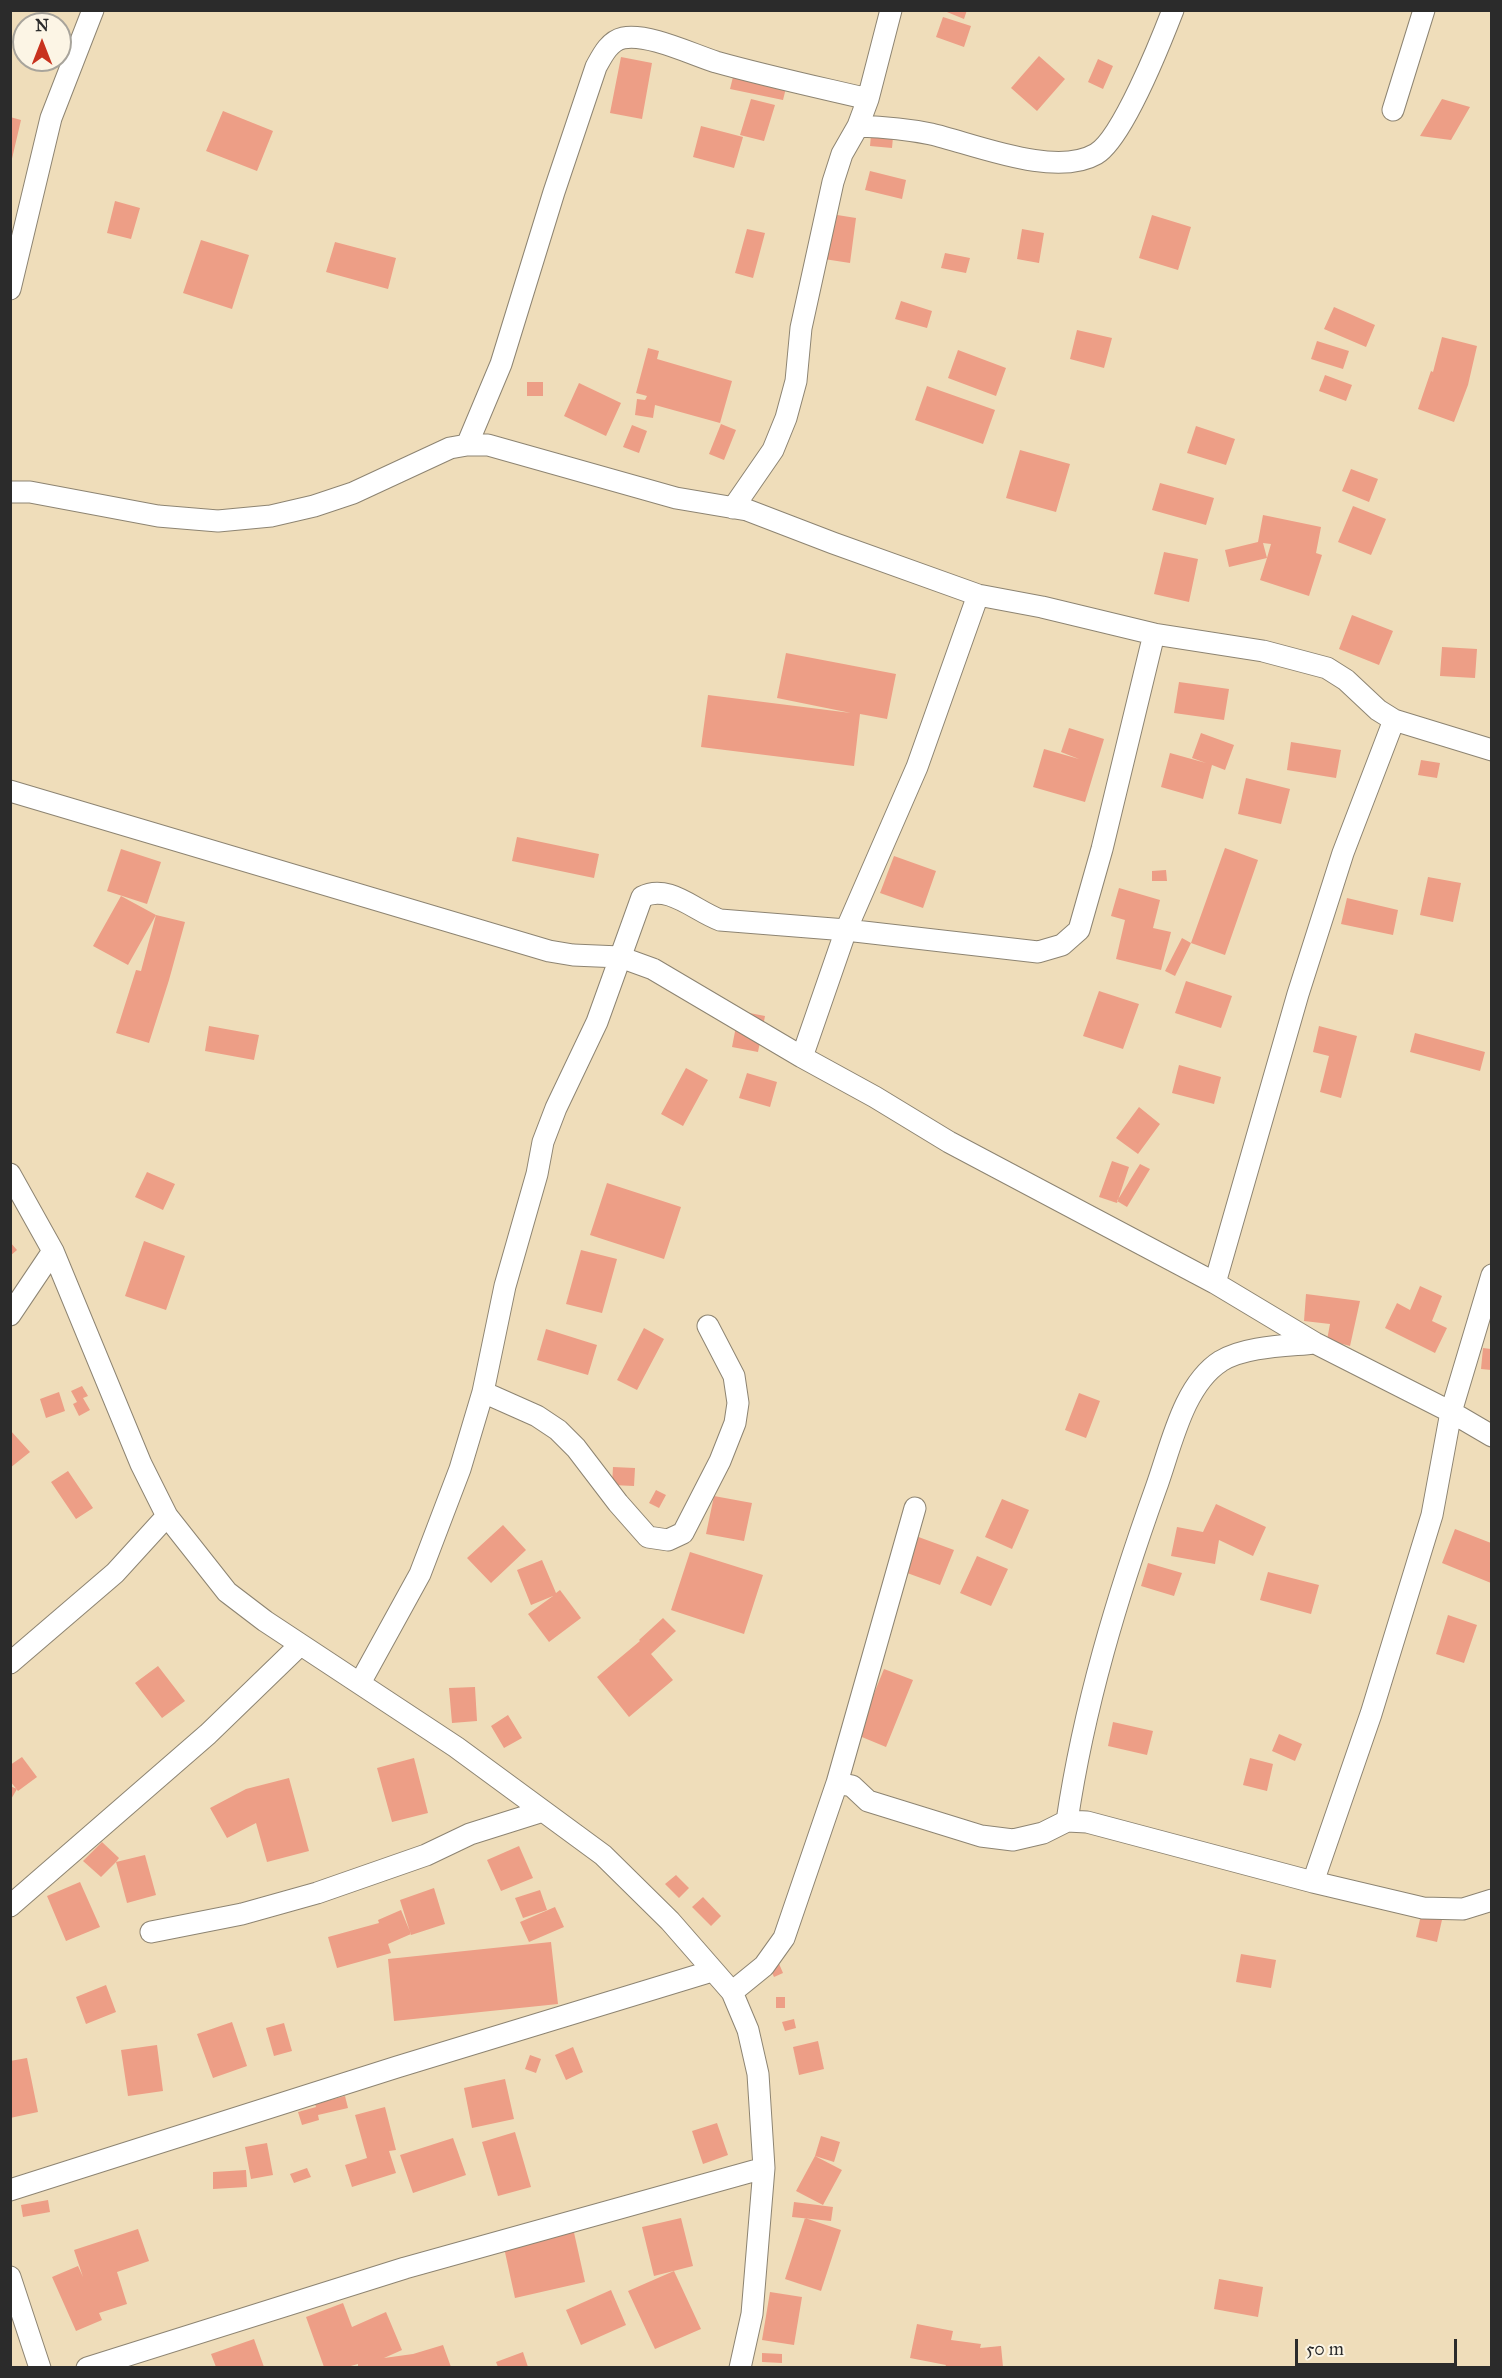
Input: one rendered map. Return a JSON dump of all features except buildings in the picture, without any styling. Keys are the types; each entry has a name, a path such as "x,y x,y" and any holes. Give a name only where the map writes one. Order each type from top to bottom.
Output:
{"street":[{"path":"11,287 51,118 93,10"},
{"path":"733,508 773,450 786,418 796,381 801,328 833,182 842,154 858,126 868,99 891,10"},
{"path":"858,126 924,133 1033,160 1079,160 1097,154 1113,138 1153,61 1173,10"},
{"path":"1393,110 1424,10"},
{"path":"467,445 501,364 554,192 596,67 615,40 644,39 717,62 868,99"},
{"path":"10,492 30,492 158,516 218,521 271,516 315,506 353,493 450,448 488,445 676,498 756,513 978,595 1042,607 1154,634 1263,651 1327,668 1346,680 1378,710 1394,720 1491,750"},
{"path":"802,1057 846,930 917,767 978,595"},
{"path":"360,1683 420,1574 460,1469 483,1392 505,1286 537,1174 543,1142 556,1108 597,1022 642,897 652,891 671,895 705,915 720,920 846,930 1038,952 1062,945 1079,930 1102,849 1154,634"},
{"path":"1215,1283 1298,994 1343,853 1394,720"},
{"path":"10,791 549,951 573,955 620,957 653,969 949,1142 1215,1283 1315,1343 1451,1412 1491,1436"},
{"path":"10,1174 53,1251 141,1464 167,1516 227,1592 300,1645 456,1747 603,1854 670,1921 732,1992 748,2030 758,2074 764,2168 752,2314 741,2367"},
{"path":"10,1315 53,1251"},
{"path":"1312,1882 1371,1714 1432,1515 1451,1412 1491,1275"},
{"path":"483,1392 537,1416 558,1430 576,1448 618,1503 648,1537 668,1540 683,1533 720,1461 735,1423 738,1403 734,1376 708,1326"},
{"path":"1067,1821 1076,1762 1095,1678 1125,1577 1184,1411 1198,1381 1222,1360 1256,1349 1315,1343"},
{"path":"732,1992 764,1966 784,1938 837,1783 915,1508"},
{"path":"10,1663 115,1572 167,1516"},
{"path":"10,1906 208,1734 300,1645"},
{"path":"837,1783 852,1786 868,1801 981,1836 1013,1840 1043,1833 1067,1821 1087,1822 1312,1882 1424,1908 1463,1909 1491,1900"},
{"path":"151,1932 242,1914 317,1893 426,1855 470,1834 543,1811"},
{"path":"10,2190 397,2067 712,1971"},
{"path":"87,2367 405,2268 764,2168"},
{"path":"10,2277 40,2367"}]}
